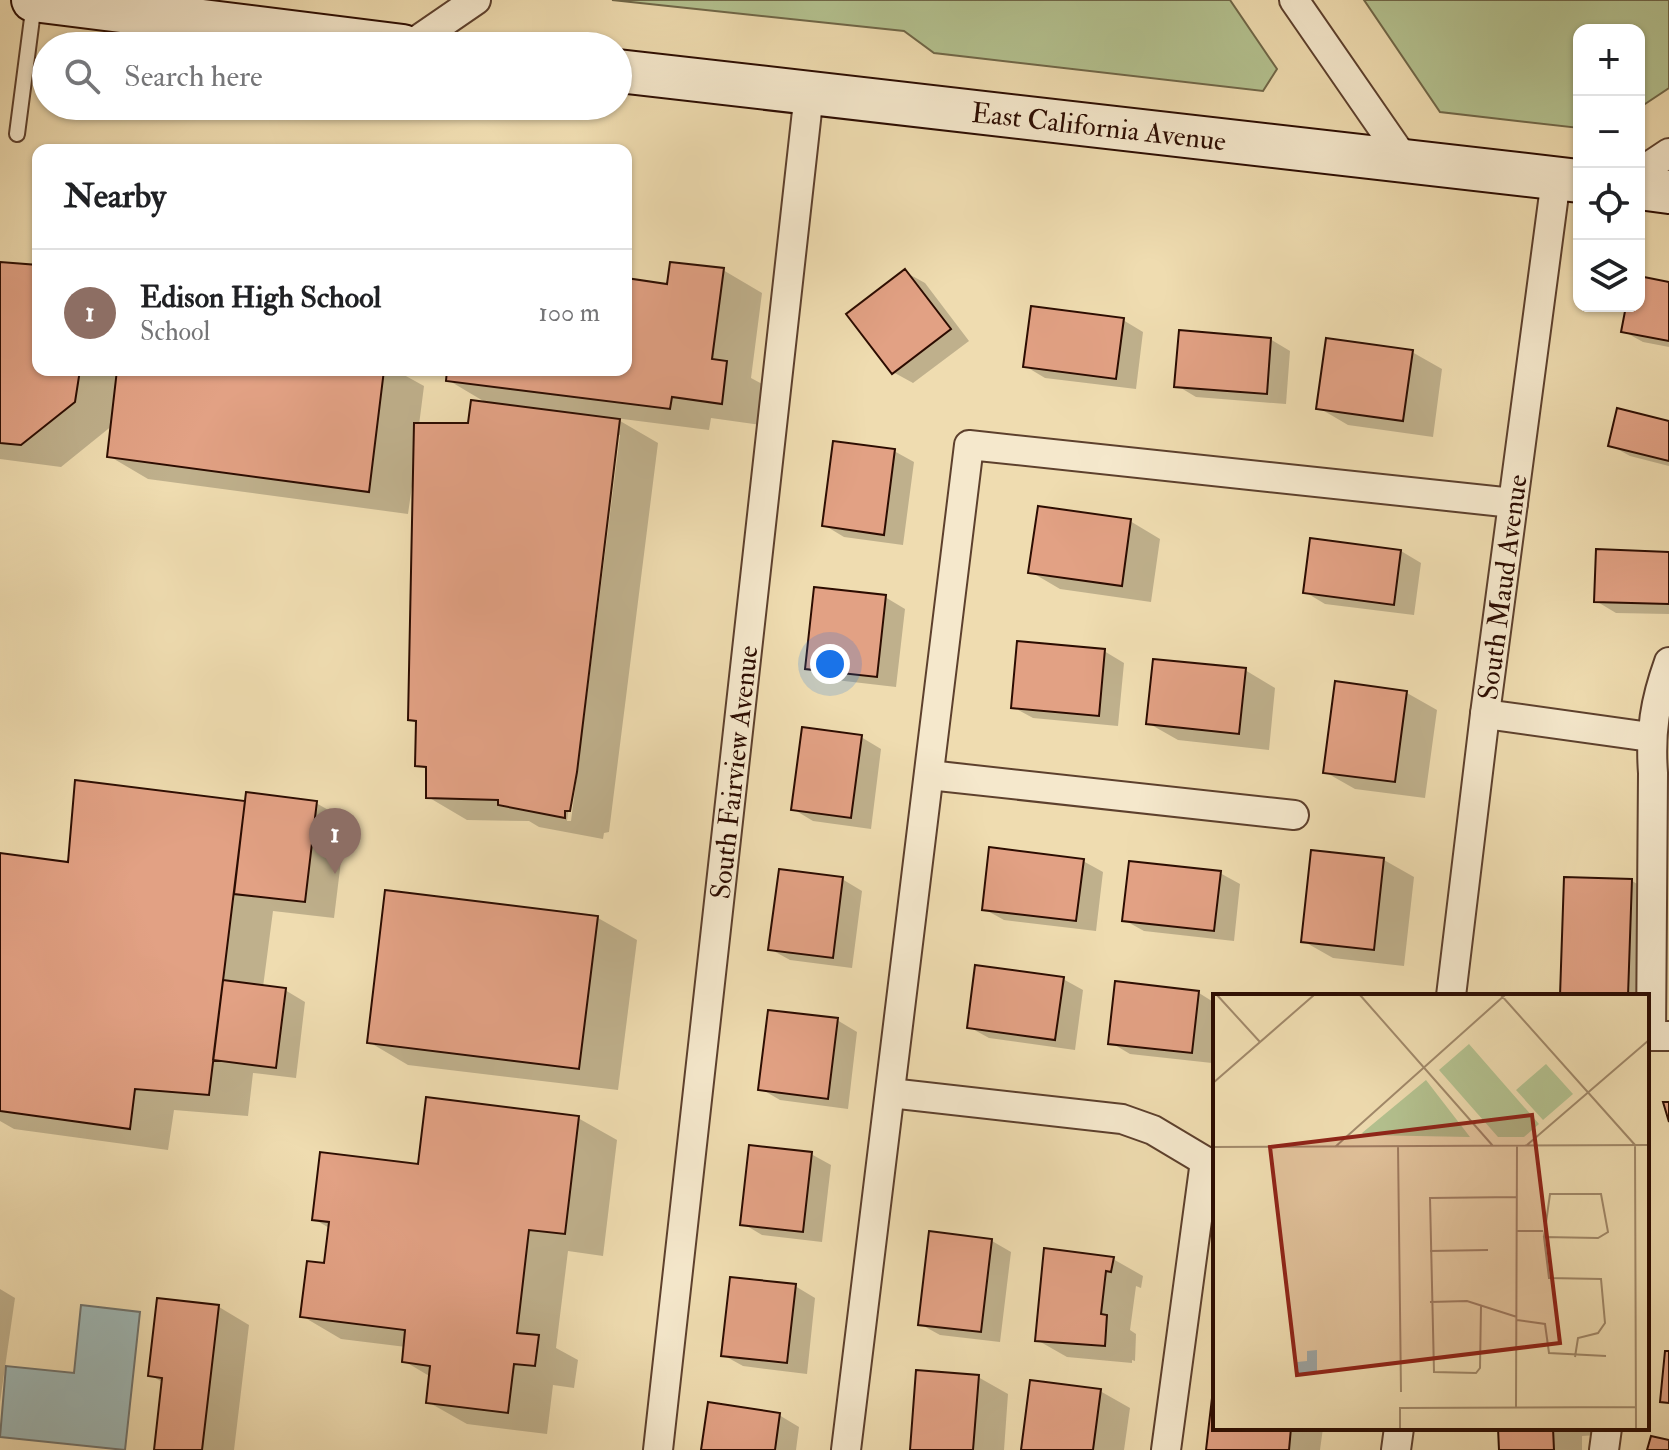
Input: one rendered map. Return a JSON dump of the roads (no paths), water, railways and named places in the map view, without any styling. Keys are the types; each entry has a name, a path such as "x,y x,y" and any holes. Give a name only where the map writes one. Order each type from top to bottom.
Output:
{"main road":[{"path":"34,0 291,32"},
{"name":"East California Avenue","path":"632,73 1568,180"},
{"path":"1645,189 1669,192"}],"street":[{"path":"429,32 476,0"},
{"path":"1294,0 1406,162"},
{"name":"South Fairview Avenue","path":"658,1450 809,93"},
{"path":"1645,169 1669,153"},
{"name":"South Maud Avenue","path":"1451,994 1513,503 1568,180"},
{"path":"846,1450 969,445 1513,503"},
{"path":"1669,662 1659,689 1650,737 1661,774 1651,1036 1669,1036"},
{"path":"1485,714 1650,737"},
{"path":"929,775 1294,815"},
{"path":"890,1093 1122,1119 1153,1130 1210,1164 1166,1450"},
{"path":"1396,1450 1399,1430"},
{"path":"1604,1450 1607,1430"}],"lane":[{"path":"17,134 34,0"}],"water":[{"path":"81,1305 140,1312 125,1450 0,1437 6,1366 74,1373"}],"place":[{"name":"Edison High School","path":"335,874"}]}
